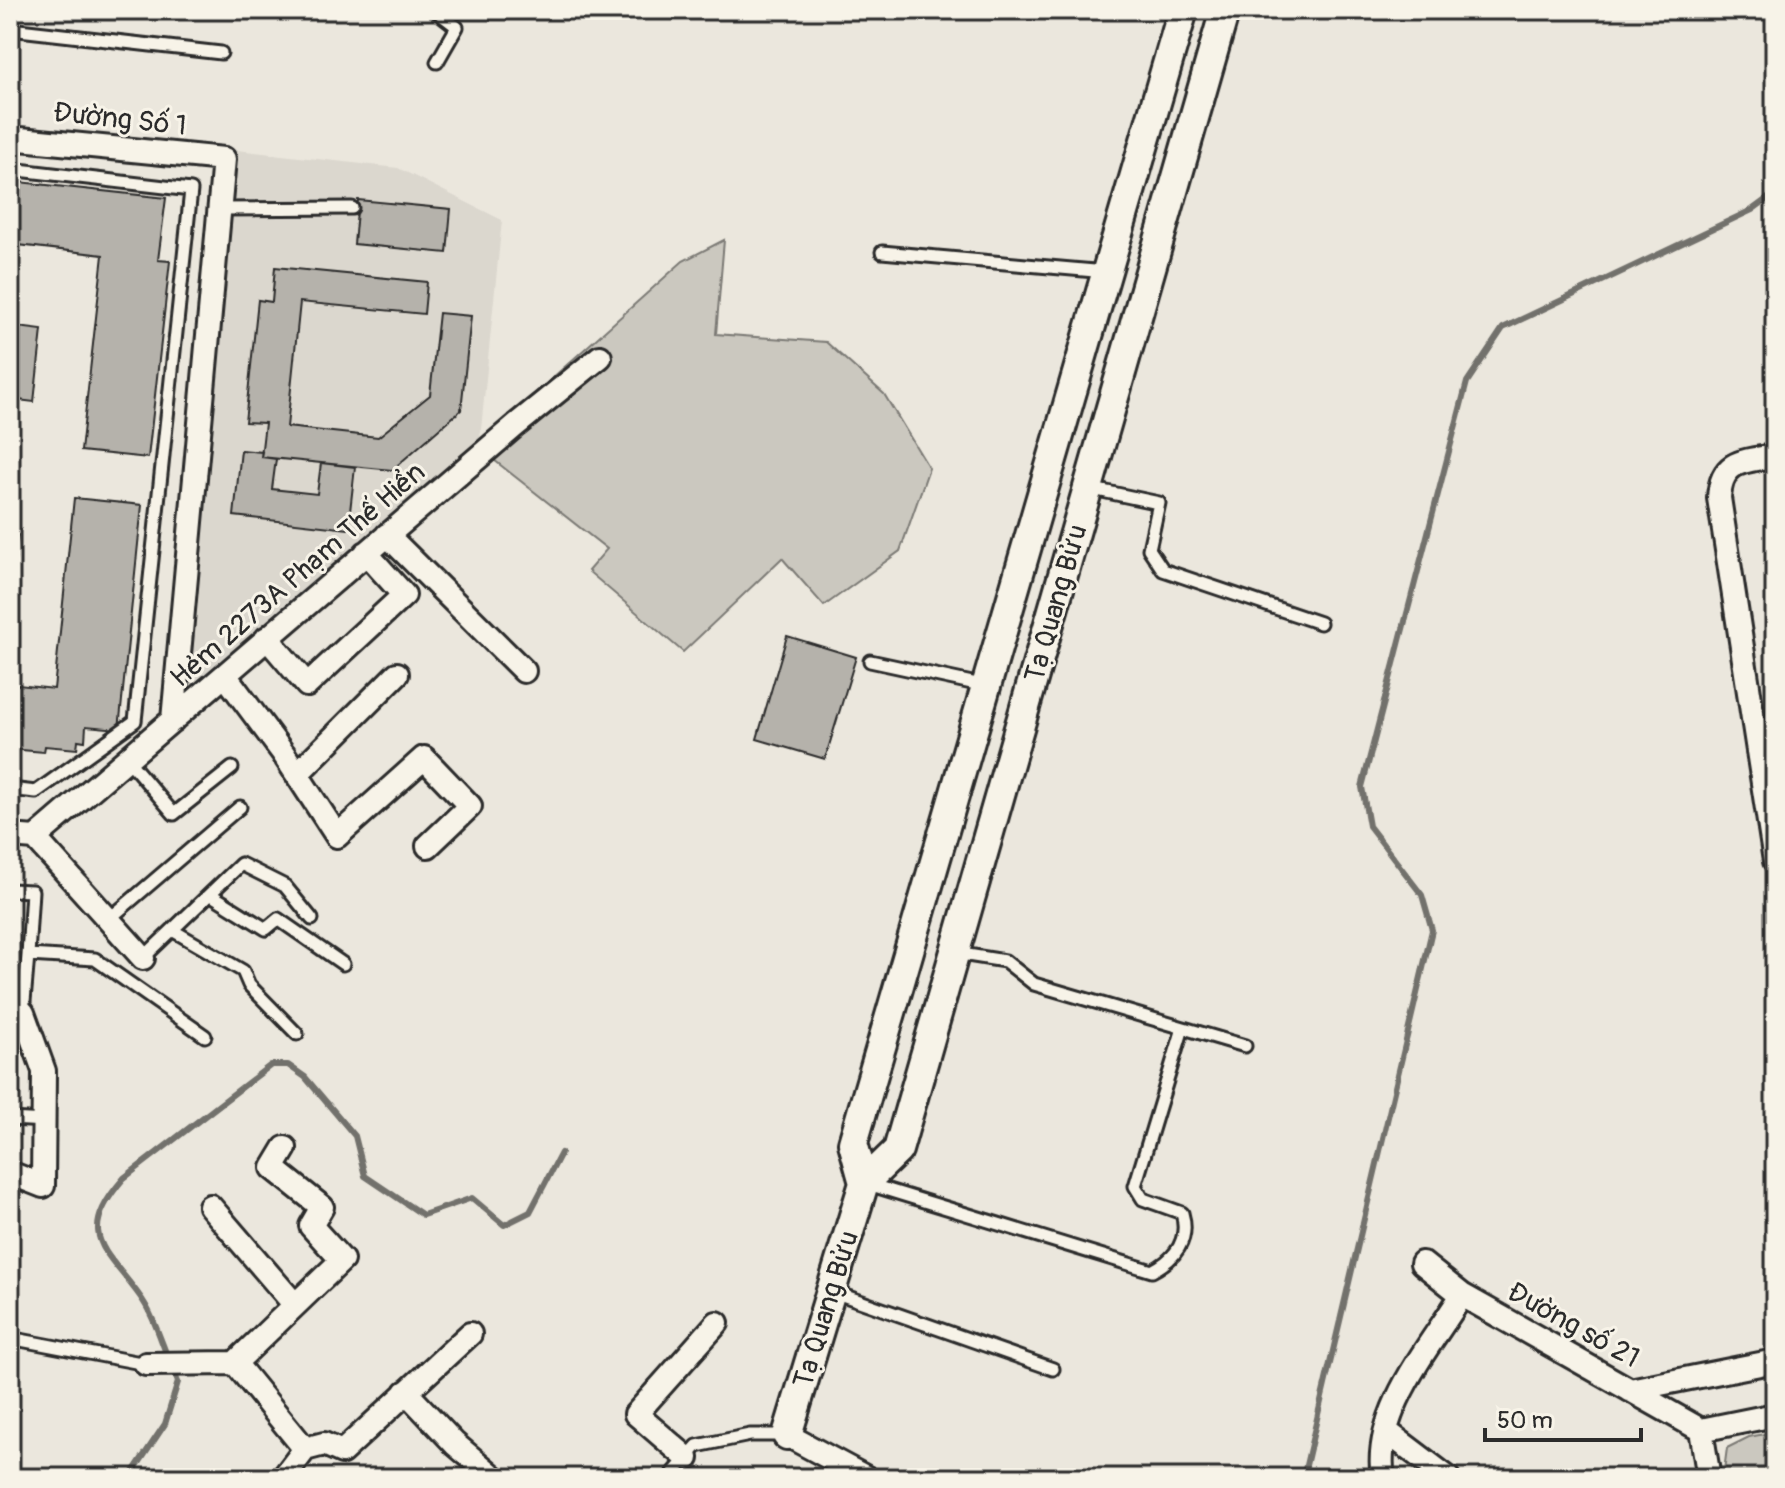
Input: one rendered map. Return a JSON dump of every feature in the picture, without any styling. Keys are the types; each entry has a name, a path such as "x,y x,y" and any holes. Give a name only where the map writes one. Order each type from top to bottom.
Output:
{"street":[{"path":"1182,15 1222,19"},
{"name":"Tạ Quang Bửu","path":"864,1183 853,1143 1182,15"},
{"name":"Tạ Quang Bửu","path":"787,1435 864,1183 898,1150 1222,19"},
{"name":"Đường Số 1","path":"10,138 224,159 220,209"},
{"path":"173,720 220,209"},
{"name":"Hẻm 2273A Phạm Thế Hiển","path":"35,838 387,535 600,357"},
{"path":"1775,456 1732,465 1720,480 1719,498 1775,861"},
{"path":"387,535 524,671"},
{"path":"267,638 307,685 404,595 366,553"},
{"path":"297,774 397,674"},
{"path":"225,675 297,774 337,836 424,758 470,806 428,846"},
{"path":"986,686 1028,697"},
{"path":"10,836 35,838 143,958"},
{"path":"10,1173 43,1186 46,1121 44,1071 16,1012"},
{"path":"146,1364 235,1363 342,1260 311,1226 322,1207 273,1168 285,1148"},
{"path":"210,1206 295,1305"},
{"name":"Đường số 21","path":"1422,1263 1462,1295 1701,1430"},
{"path":"1383,1478 1380,1461 1396,1402 1462,1295"},
{"path":"687,1458 636,1414 717,1323"},
{"path":"283,1478 305,1449 324,1444 342,1452 470,1334"},
{"path":"1630,1390 1775,1361"},
{"path":"235,1363 305,1449"},
{"path":"406,1392 455,1444 495,1478"},
{"path":"1709,1478 1701,1430 1775,1415"},
{"path":"1386,1431 1448,1478"},
{"path":"787,1435 867,1478"}],"lane":[{"path":"435,10 457,27 437,62"},
{"path":"10,29 221,53"},
{"path":"10,169 191,190 135,721 36,792 10,789"},
{"path":"220,209 352,208"},
{"path":"882,252 1107,272"},
{"path":"1088,488 1159,503 1149,549 1163,570 1320,623"},
{"path":"870,661 986,686"},
{"path":"127,759 174,814 232,768"},
{"path":"108,920 240,807"},
{"path":"143,958 241,864 285,886 312,919"},
{"path":"10,890 32,891 28,955 16,1012"},
{"path":"210,894 266,929 278,919 343,964"},
{"path":"172,930 243,971 249,985 297,1034"},
{"path":"954,953 1005,961 1034,984 1245,1046"},
{"path":"28,955 95,959 205,1036"},
{"path":"864,1183 1152,1271 1167,1263 1180,1247 1187,1228 1182,1213 1143,1199 1135,1186 1183,1028"},
{"path":"10,1119 46,1121"},
{"path":"830,1291 1053,1369"},
{"path":"10,1338 146,1364"},
{"path":"669,1478 697,1446 750,1435 787,1435"}],"shaded area":[{"path":"237,150 398,168 502,220 480,439 186,690"},
{"path":"724,240 716,334 826,342 884,394 929,468 900,551 824,606 782,558 683,652 588,571 607,549 494,460 493,431 683,261"},
{"path":"1775,1432 1775,1478 1723,1478 1727,1448 1749,1437"}],"building":[{"path":"10,181 166,198 158,260 170,261 148,458 81,451 103,255 10,244"},
{"path":"358,200 451,209 447,253 354,244"},
{"path":"275,267 427,282 424,314 300,302 287,427 378,437 430,395 439,313 471,316 461,410 392,470 261,457 265,423 245,422 258,300 272,302"},
{"path":"10,326 42,330 34,402 10,399"},
{"path":"241,450 262,452 261,457 276,459 272,489 317,494 321,463 355,467 348,529 234,516"},
{"path":"74,498 142,505 119,729 86,726 85,741 78,740 77,749 45,746 44,752 10,749 10,684 54,689"},
{"path":"10,534 18,535 10,606"},
{"path":"787,636 856,657 825,759 757,739"}],"waterway":[{"path":"1303,1478 1432,930 1422,895 1369,826 1362,787 1467,382 1503,328 1752,210 1775,193"},
{"path":"168,1358 144,1302 100,1240 98,1227 101,1214 109,1197 124,1178 271,1065 288,1065 305,1077 355,1136 365,1176 423,1215 472,1198 504,1225 530,1212 561,1153"},
{"path":"129,1478 165,1424 178,1382 172,1368"},
{"path":"825,1468 842,1478"}]}
